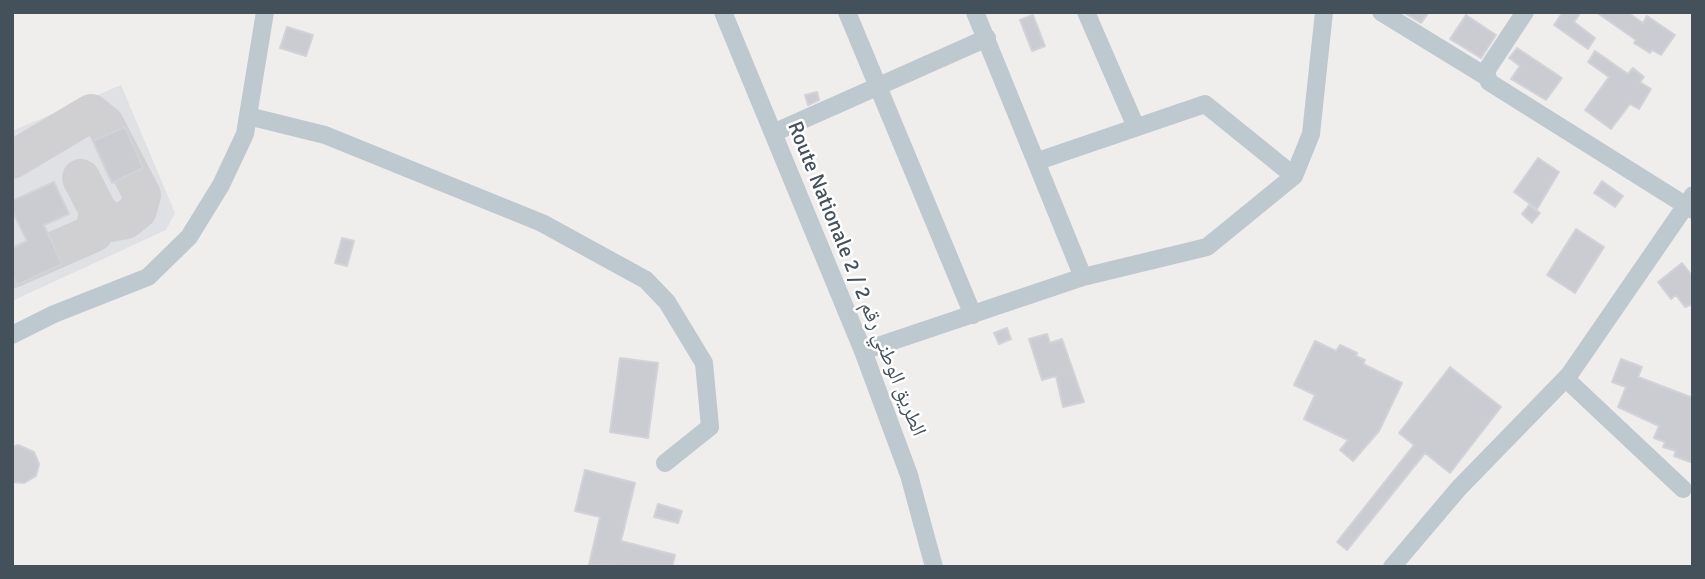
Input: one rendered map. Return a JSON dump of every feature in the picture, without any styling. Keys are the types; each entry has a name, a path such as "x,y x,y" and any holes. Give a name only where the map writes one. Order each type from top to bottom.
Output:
{"street":[{"path":"12,335 54,314 148,277 189,237 221,185 245,134 265,12"},
{"name":"Route Nationale 2 / الطريق الوطني رقم 2","path":"723,12 863,351 909,475 934,567"},
{"path":"847,12 973,315"},
{"path":"975,12 1038,161 1083,277"},
{"path":"1086,12 1136,127"},
{"path":"863,351 1083,277 1208,247 1294,176 1311,134 1324,12"},
{"path":"1381,12 1486,77 1489,82 1691,204 1566,379 1459,488 1392,567"},
{"path":"1486,77 1490,64 1525,12"},
{"path":"773,133 878,84 987,38"},
{"path":"1038,161 1205,104 1294,176"},
{"path":"248,116 325,135 376,155 541,223 646,280 667,302 704,363 710,427 665,463"},
{"path":"1566,379 1683,489"}],"shaded area":[{"path":"121,85 175,213 166,230 12,301 12,131"}],"building":[{"path":"1403,12 1429,12 1421,23"},
{"path":"1563,12 1581,12 1574,22 1595,38 1588,49 1554,25"},
{"path":"1596,12 1627,12 1643,23 1647,16 1675,35 1661,55 1652,50 1650,53"},
{"path":"1033,15 1045,46 1032,51 1020,20"},
{"path":"1466,15 1496,35 1481,58 1450,39"},
{"path":"287,27 313,35 306,56 280,48"},
{"path":"1517,48 1562,78 1546,100 1511,79 1520,66 1509,58"},
{"path":"1595,51 1628,74 1633,68 1644,77 1640,82 1651,89 1639,109 1630,104 1611,129 1585,110 1609,77 1588,62"},
{"path":"817,92 819,100 808,105 805,95"},
{"path":"125,127 143,168 112,183 93,141"},
{"path":"1538,158 1559,172 1537,209 1514,192"},
{"path":"1602,181 1623,196 1615,207 1594,193"},
{"path":"54,182 69,214 44,225 62,264 17,285 12,275 12,248 27,241 12,210 12,201"},
{"path":"1529,205 1540,213 1532,223 1522,214"},
{"path":"1576,229 1604,247 1575,293 1547,275"},
{"path":"342,238 354,241 347,266 335,263"},
{"path":"1682,263 1693,277 1693,304 1685,307 1676,295 1671,299 1658,282"},
{"path":"1007,328 1011,339 999,344 994,333"},
{"path":"1047,334 1050,343 1062,339 1084,402 1063,407 1056,376 1042,380 1029,339"},
{"path":"1315,341 1336,351 1340,345 1357,353 1356,356 1365,360 1363,364 1402,383 1379,431 1353,461 1340,450 1348,440 1304,419 1315,395 1294,385"},
{"path":"620,358 658,363 648,438 610,432"},
{"path":"1621,359 1642,367 1638,377 1693,398 1693,463 1674,456 1676,451 1663,447 1665,442 1654,438 1659,426 1618,407 1626,387 1612,382"},
{"path":"1450,367 1501,407 1450,473 1425,453 1347,550 1337,542 1414,445 1399,433"},
{"path":"18,445 34,452 39,464 36,476 24,483 12,482 12,447"},
{"path":"585,470 635,483 621,541 675,555 672,567 589,565 600,517 575,511"},
{"path":"658,504 682,511 678,523 654,517"}],"taxiway":[{"path":"12,160 91,113 105,124 142,195 138,210 126,220 110,223 98,211"},
{"path":"12,269 94,233 98,211 81,178"}]}
